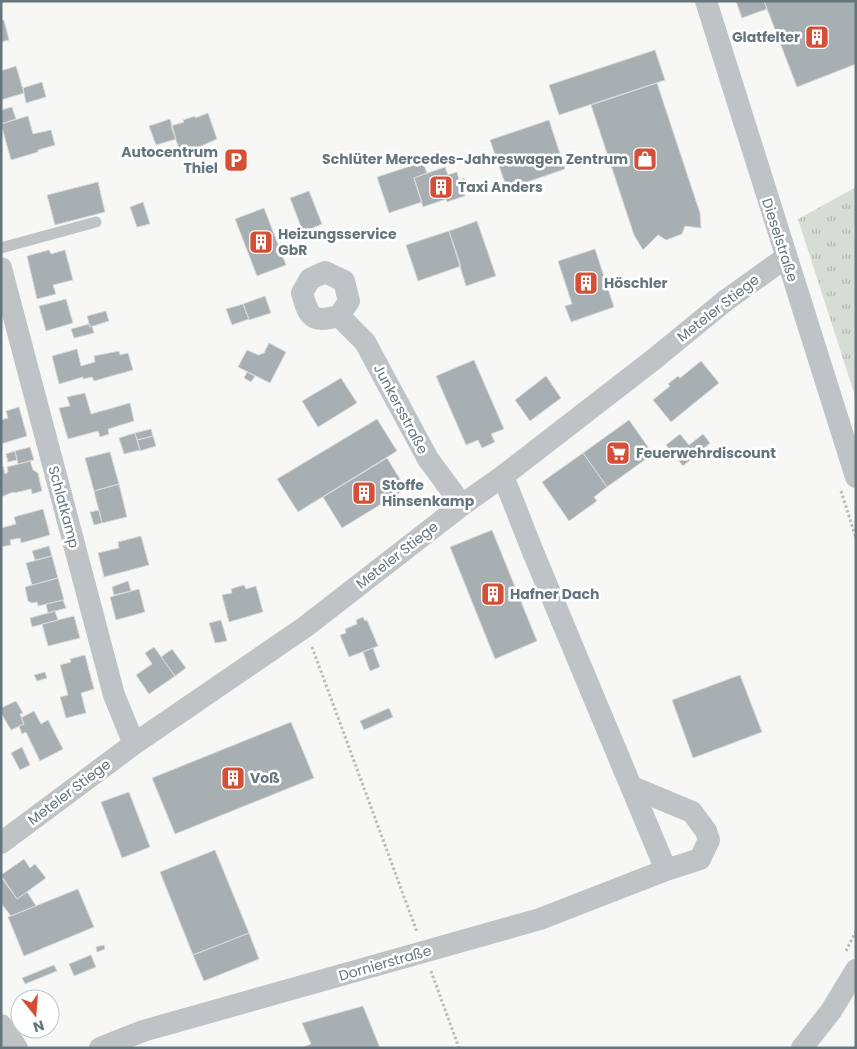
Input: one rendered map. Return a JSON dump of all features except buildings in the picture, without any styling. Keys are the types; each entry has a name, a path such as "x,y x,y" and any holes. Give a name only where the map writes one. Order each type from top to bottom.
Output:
{"street":[{"name":"Dieselstraße","path":"706,1 785,258 856,477"},
{"name":"Meteler Stiege","path":"1,843 134,744 305,627 462,505 504,476 725,302 785,258"},
{"name":"Schlatkamp","path":"1,268 114,695 134,744"},
{"name":"Junkersstraße","path":"339,316 365,342 428,459 462,505"},
{"path":"504,476 533,552 666,870"},
{"name":"Dornierstraße","path":"100,1048 143,1031 540,919 666,870 700,859 709,840 706,831 692,812 632,787"},
{"path":"802,1048 831,1012 856,970"},
{"path":"1,1025 17,1048"}],"lane":[{"path":"1,248 96,222"}],"path":[{"path":"305,627 459,1048"}],"green space":[{"path":"856,187 856,399 798,219"}],"place":[{"name":"Glatfelter","path":"817,37"},
{"name":"Schlüter Mercedes-Jahreswagen Zentrum","path":"645,159"},
{"name":"Autocentrum Thiel","path":"236,160"},
{"name":"Taxi Anders","path":"441,187"},
{"name":"Heizungsservice GbR","path":"261,242"},
{"name":"Höschler","path":"586,283"},
{"name":"Feuerwehrdiscount","path":"618,453"},
{"name":"Stoffe Hinsenkamp","path":"364,493"},
{"name":"Hafner Dach","path":"493,594"},
{"name":"Voß","path":"233,778"}]}
